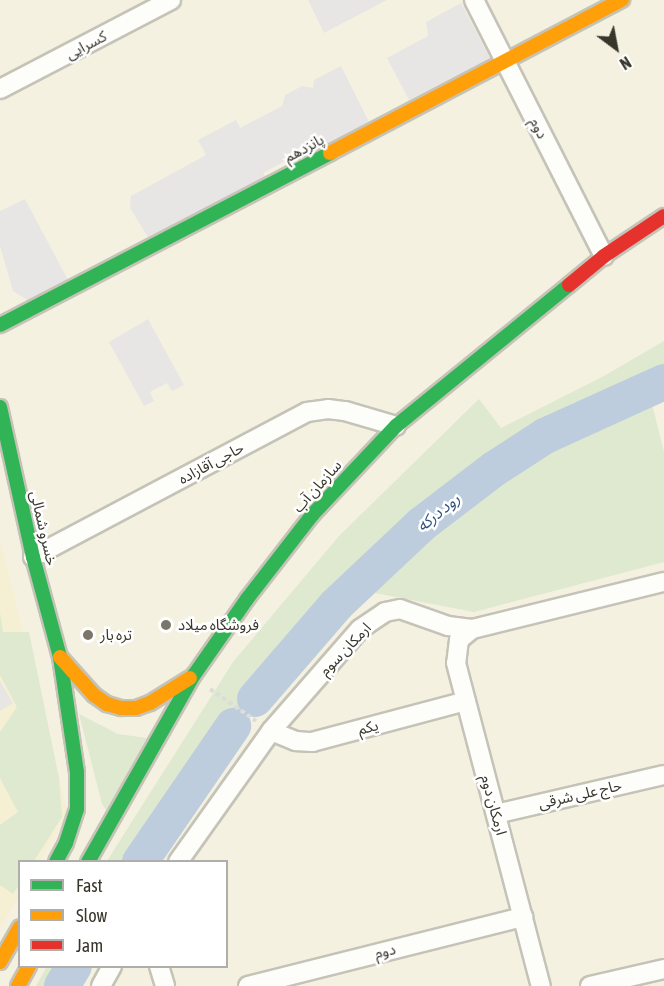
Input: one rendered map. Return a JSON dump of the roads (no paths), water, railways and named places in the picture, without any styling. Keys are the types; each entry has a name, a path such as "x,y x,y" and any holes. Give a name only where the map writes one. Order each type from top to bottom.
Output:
{"main road":[{"name":"پانزدهم","path":"0,325 622,0"},
{"name":"سازمان آب","path":"89,860 194,675 247,599 312,514 396,426 604,256 664,216"},
{"name":"خسرو شمالی","path":"0,406 33,557 60,657"},
{"path":"60,657 94,695 107,704 121,708 136,708 150,703 194,675"},
{"path":"57,860 66,843 77,809 77,772 60,657"},
{"path":"0,962 18,930"},
{"path":"18,986 28,968"}],"street":[{"name":"کسرایی","path":"0,89 171,0"},
{"name":"دوم","path":"474,0 604,256"},
{"name":"حاجی آقازاده","path":"33,557 307,412 328,409 345,411 396,426"},
{"name":"ارمکان سوم","path":"179,860 264,727 355,634 386,612 400,609 448,626 472,629 664,582"},
{"name":"ارمکان دوم","path":"472,629 459,640 456,654 466,701 541,986"},
{"name":"یکم","path":"264,727 296,741 312,742 466,701"},
{"name":"حاج علی شرقی","path":"496,814 664,775"},
{"name":"دوم","path":"248,986 523,917"},
{"path":"101,986 111,968"},
{"path":"160,968 165,986"},
{"path":"590,986 664,969"}],"waterway":[{"name":"رود درکه","path":"255,699 336,605 422,524 494,469 545,436 664,382"},
{"name":"رود درکه","path":"141,860 233,726"},
{"name":"رود درکه","path":"62,986 73,968"}],"place":[{"name":"فروشگاه میلاد","path":"166,625"},
{"name":"تره بار","path":"88,635"}]}
